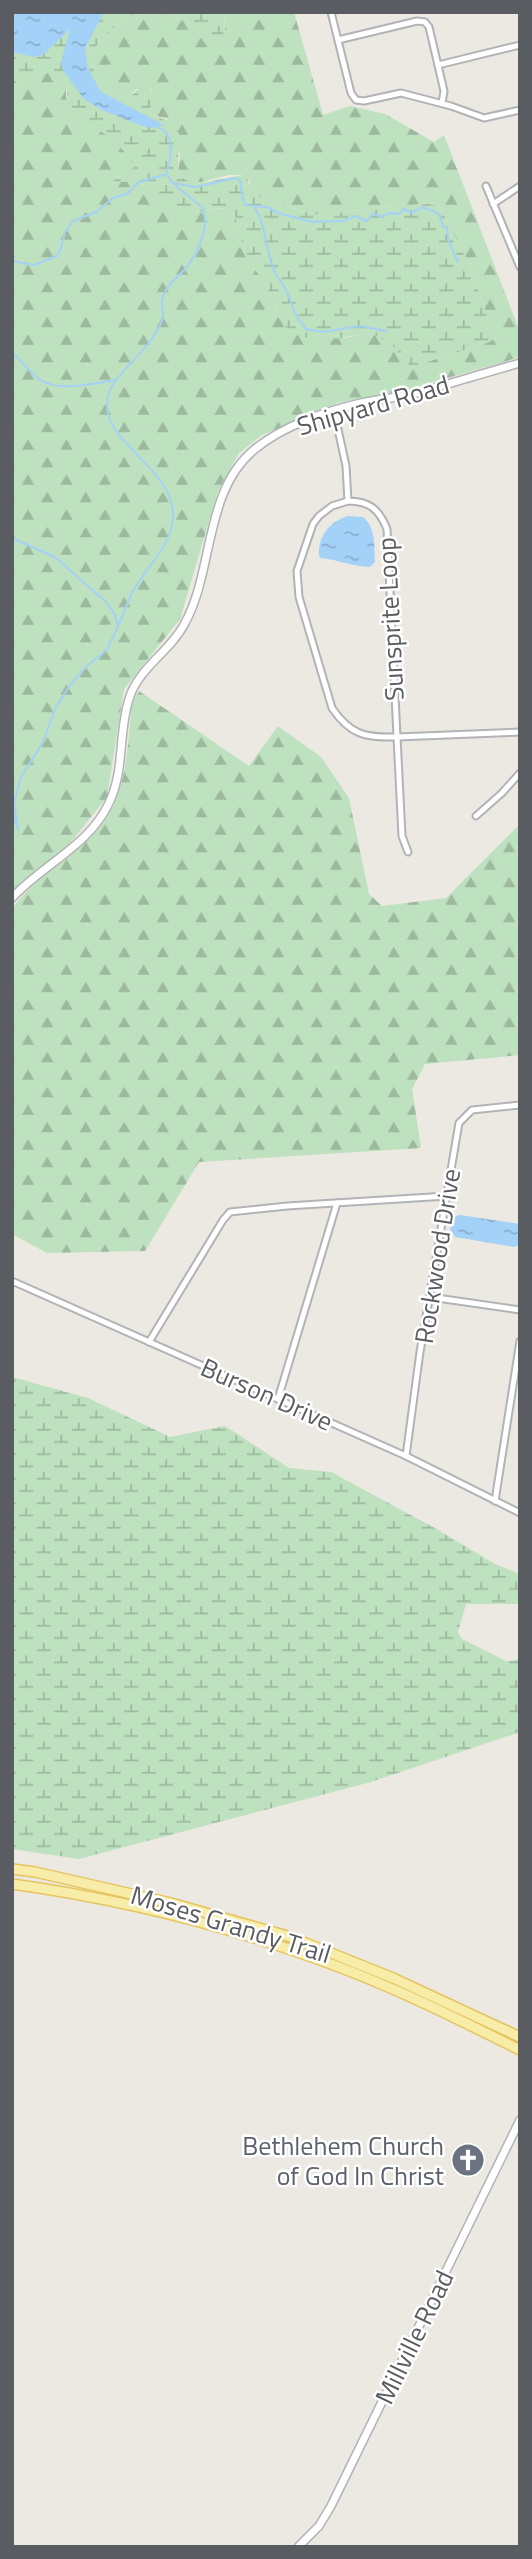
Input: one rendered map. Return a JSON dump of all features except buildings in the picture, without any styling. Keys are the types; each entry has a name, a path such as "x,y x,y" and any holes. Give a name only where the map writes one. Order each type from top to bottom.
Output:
{"main road":[{"name":"Moses Grandy Trail","path":"12,1869 171,1903 291,1937 393,1978 520,2037"},
{"name":"Moses Grandy Trail","path":"12,1884 51,1889 162,1912 331,1964 419,2000 520,2050"}],"street":[{"path":"331,12 355,100 364,101 401,93 442,103 484,118 520,110"},
{"path":"338,40 417,21 425,22 429,27 444,91 442,103"},
{"path":"438,65 520,45"},
{"path":"486,186 520,267"},
{"path":"493,204 518,187 520,198"},
{"path":"512,248 520,244"},
{"name":"Shipyard Road","path":"12,898 78,844 110,802 118,776 130,695 180,632 190,613 218,511 235,471 253,450 275,435 334,411 412,394 520,363"},
{"path":"334,411 346,466 348,501"},
{"name":"Sunsprite Loop","path":"397,737 387,529 378,511 360,501 348,501 323,511 313,524 297,571 299,597 332,708 337,716 347,727 359,734 378,738 520,732"},
{"path":"397,737 402,836 408,852"},
{"path":"476,816 520,773"},
{"name":"Rockwood Drive","path":"406,1456 458,1127 464,1116 476,1109 520,1105"},
{"path":"149,1342 226,1215 236,1210 447,1196"},
{"path":"278,1399 337,1203"},
{"name":"Burson Drive","path":"12,1281 406,1456 520,1513"},
{"path":"430,1297 520,1310"},
{"path":"495,1500 520,1341"},
{"name":"Millville Road","path":"298,2547 319,2526 331,2506 520,2120"}],"green space":[{"path":"40,12 224,12 225,30 216,44 204,42 187,21 164,14 126,15 90,52 96,77 110,93 128,99 144,83 151,84 150,114 179,125 178,173 185,179 202,182 248,176 249,187 262,199 313,214 429,204 440,207 469,264 495,338 411,367 393,346 375,335 362,334 329,340 303,337 284,326 267,287 245,254 234,211 223,208 196,212 177,210 138,192 139,182 112,182 134,167 129,157 114,142 69,111 66,86 55,72 42,74 12,87 12,19"},
{"path":"224,12 294,12 323,115 350,106 385,114 434,142 444,135 520,332 520,357 402,391 338,403 262,435 239,453 218,491 180,619 124,689 107,797 67,847 20,883 12,893 12,87 55,71 66,86 66,97 73,114 108,136 124,150 135,167 128,174 117,177 114,183 123,180 139,182 190,212 227,208 234,211 245,254 267,287 284,326 346,338 362,334 375,335 393,346 411,367 495,338 469,264 440,207 429,204 313,214 262,199 249,187 250,180 242,176 231,175 192,182 178,173 180,155 167,119 150,114 149,95 152,88 136,89 128,99 110,93 96,77 90,52 126,15 164,14 187,21 204,42 225,30"},
{"path":"139,691 249,766 278,726 321,757 349,798 369,894 382,906 446,898 520,824 520,1055 425,1064 412,1089 421,1148 199,1162 145,1251 47,1253 12,1234 12,909 39,880 81,846 103,823 119,791 124,774 132,702"},
{"path":"12,1377 88,1398 170,1437 225,1426 289,1468 331,1472 495,1564 520,1574 520,1604 466,1604 458,1632 462,1639 506,1661 520,1660 520,1732 371,1782 79,1859 12,1849"}],"water":[{"path":"12,12 104,12 85,48 88,69 101,92 164,125 151,128 140,125 102,110 84,99 62,69 61,63 70,29 43,55 34,57 16,53 12,56"},
{"path":"348,516 363,517 370,526 374,537 375,562 370,567 319,556 320,542 326,531 335,522"},
{"path":"460,1215 520,1224 520,1245 514,1247 455,1237 450,1229 454,1217"}],"waterway":[{"path":"157,127 168,135 170,141 171,154 166,174 173,183 196,187 239,179 245,205 267,207 278,213 312,222 344,221 355,216 367,221 373,213 381,217 390,213 399,214 404,209 412,213 422,207 440,216 443,226 447,228 448,240 458,262"},
{"path":"12,261 34,265 57,256 65,232 73,221 96,212 113,198 128,193 139,182 164,175"},
{"path":"118,626 135,587 168,538 173,517 170,498 161,482 122,438 112,423 107,408 113,384 160,326 165,291 186,268 202,239 205,223 203,208 175,185"},
{"path":"255,208 274,271 306,329 323,332 360,326 386,331"},
{"path":"12,352 35,376 47,383 76,386 115,380"},
{"path":"12,538 55,557 106,602 114,613 118,626 107,650 87,666 70,685 56,707 42,744 21,777 14,802 18,830"},
{"path":"12,814 17,826"}],"place":[{"name":"Bethlehem Church of God In Christ","path":"468,2160"}]}
